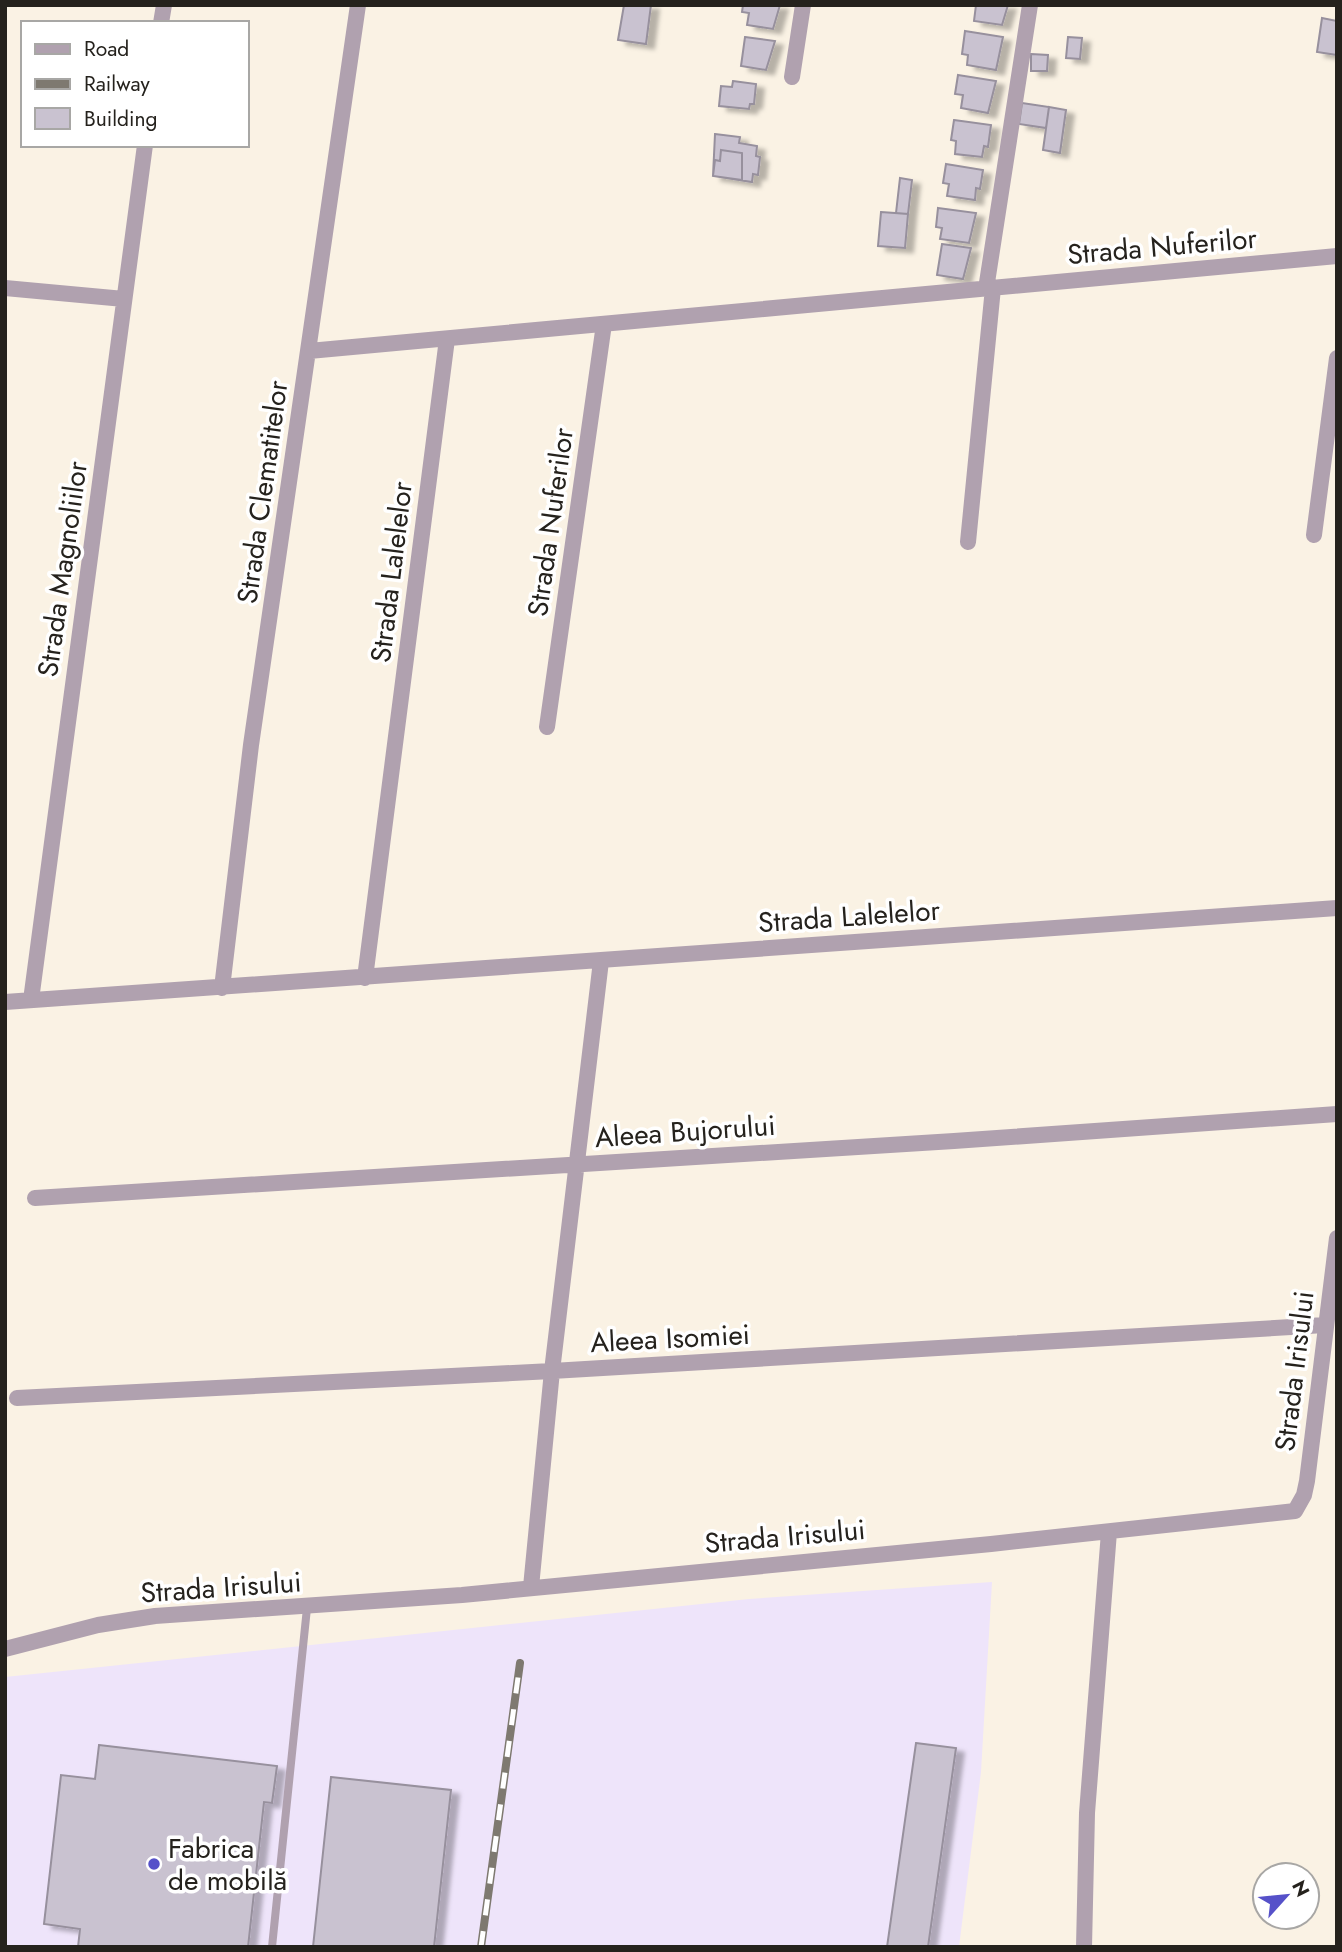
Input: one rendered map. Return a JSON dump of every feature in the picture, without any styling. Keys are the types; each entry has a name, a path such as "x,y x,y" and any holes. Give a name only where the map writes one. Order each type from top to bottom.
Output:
{"street":[{"name":"Strada Clematitelor","path":"222,988 251,745 358,5"},
{"path":"792,77 803,5"},
{"path":"968,542 990,289 1030,5"},
{"name":"Strada Magnoliilor","path":"31,1000 145,147"},
{"name":"Strada Nuferilor","path":"309,351 1337,256"},
{"path":"5,288 124,299"},
{"name":"Strada Nuferilor","path":"547,727 604,324"},
{"name":"Strada Lalelelor","path":"365,978 447,339"},
{"path":"1314,536 1337,358"},
{"name":"Strada Lalelelor","path":"5,1002 1337,908"},
{"path":"531,1587 552,1371 601,961"},
{"name":"Aleea Bujorului","path":"36,1198 1337,1114"},
{"name":"Strada Irisului","path":"5,1649 124,1620 307,1608 1109,1532 1295,1511 1304,1495 1307,1481 1337,1238"},
{"name":"Aleea Isomiei","path":"17,1398 552,1371 1325,1325"},
{"path":"1084,1947 1087,1813 1109,1532"}],"lane":[{"path":"272,1947 307,1608"}],"shaded area":[{"path":"992,1582 981,1772 959,1947 5,1947 5,1677 749,1599"}],"building":[{"path":"624,5 651,5 646,44 618,40"},
{"path":"743,5 780,5 773,29 747,25 749,13 742,12"},
{"path":"976,5 1008,5 1002,25 974,21"},
{"path":"1322,18 1337,21 1337,55 1317,52"},
{"path":"965,31 1003,37 996,70 967,65 968,55 962,54"},
{"path":"745,37 775,41 766,70 741,66"},
{"path":"1068,37 1082,38 1080,59 1066,58"},
{"path":"1031,54 1048,55 1047,71 1031,71"},
{"path":"958,75 996,81 988,113 961,108 963,95 955,94"},
{"path":"733,81 756,84 754,104 750,104 749,109 719,106 721,86 732,87"},
{"path":"1022,103 1049,107 1046,128 1019,124"},
{"path":"1049,107 1066,110 1060,153 1043,150"},
{"path":"954,120 991,125 988,147 984,146 982,157 955,154 956,141 951,140"},
{"path":"715,134 740,137 739,143 757,146 756,156 760,157 758,175 753,174 752,182 713,176"},
{"path":"721,150 742,153 742,180 713,176 715,160 720,161"},
{"path":"946,164 983,170 980,189 976,188 975,200 947,196 949,184 943,183"},
{"path":"900,178 912,180 908,214 896,213"},
{"path":"938,208 976,213 969,243 940,239 942,228 936,227"},
{"path":"881,212 908,214 905,248 878,246"},
{"path":"942,244 971,248 963,279 937,275"},
{"path":"916,1743 956,1748 928,1947 887,1947"},
{"name":"Fabrica de mobilă","path":"99,1745 277,1766 272,1803 264,1802 248,1947 78,1947 80,1929 44,1924 61,1775 95,1779"},
{"path":"331,1777 451,1790 434,1947 313,1947"}],"railway":[{"path":"481,1947 520,1663"}],"place":[{"name":"Fabrica de mobilă","path":"154,1864"}]}
